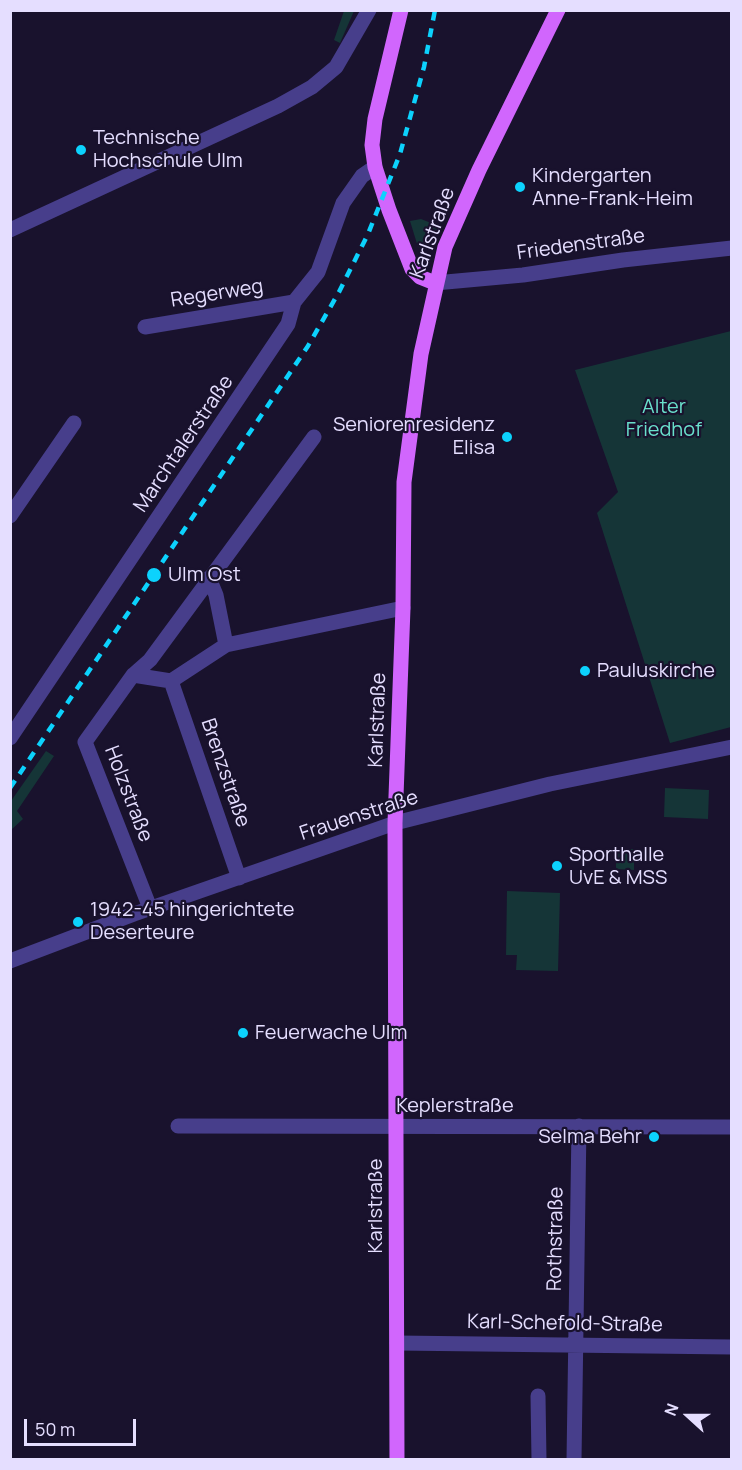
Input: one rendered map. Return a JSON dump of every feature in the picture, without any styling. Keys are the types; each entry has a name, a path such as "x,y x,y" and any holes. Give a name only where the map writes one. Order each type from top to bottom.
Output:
{"main road":[{"path":"401,10 375,120 372,145 375,167 412,269 420,277 435,283"},
{"name":"Karlstraße","path":"397,1460 395,824 403,608 404,482 421,354 435,283 445,247 558,10"}],"street":[{"path":"10,230 278,106 312,87 336,67 369,10"},
{"name":"Marchtalerstraße","path":"10,738 282,334 288,324 294,302 318,272 343,203 362,176 375,167"},
{"name":"Friedenstraße","path":"435,283 523,275 732,248"},
{"name":"Regerweg","path":"145,327 294,302"},
{"path":"10,516 74,423"},
{"path":"133,675 150,660 208,578 314,437"},
{"path":"208,578 216,595 226,645"},
{"path":"133,675 171,681 226,645 403,608"},
{"name":"Holzstraße","path":"133,675 85,742 150,908"},
{"name":"Brenzstraße","path":"171,681 239,878"},
{"name":"Frauenstraße","path":"10,961 150,908 395,824 550,784 564,783 732,747"},
{"name":"Keplerstraße","path":"178,1126 732,1127"},
{"name":"Rothstraße","path":"574,1460 579,1126"},
{"name":"Karl-Schefold-Straße","path":"398,1343 732,1347"},
{"path":"538,1396 539,1460"}],"green space":[{"path":"344,11 354,11 340,43 334,40"},
{"path":"421,219 441,227 432,251 418,247 410,221"},
{"name":"Alter Friedhof","path":"731,331 731,727 670,743 597,513 618,492 575,370"},
{"path":"46,751 54,756 17,811 23,819 11,830 11,801"},
{"path":"665,788 709,790 708,819 664,817"},
{"path":"616,849 634,849 634,870 616,869"},
{"path":"507,891 560,893 558,971 516,970 517,955 506,955"}],"railway":[{"path":"10,788 308,346 339,292 368,234 400,154 424,67 435,10"}],"place":[{"name":"Technische Hochschule Ulm","path":"81,150"},
{"name":"Kindergarten Anne-Frank-Heim","path":"520,187"},
{"name":"Seniorenresidenz Elisa","path":"507,437"},
{"name":"Ulm Ost","path":"154,575"},
{"name":"Pauluskirche","path":"585,671"},
{"name":"Sporthalle UvE & MSS","path":"557,866"},
{"name":"1942-45 hingerichtete Deserteure","path":"78,922"},
{"name":"Feuerwache Ulm","path":"243,1033"},
{"name":"Selma Behr","path":"654,1137"}]}
